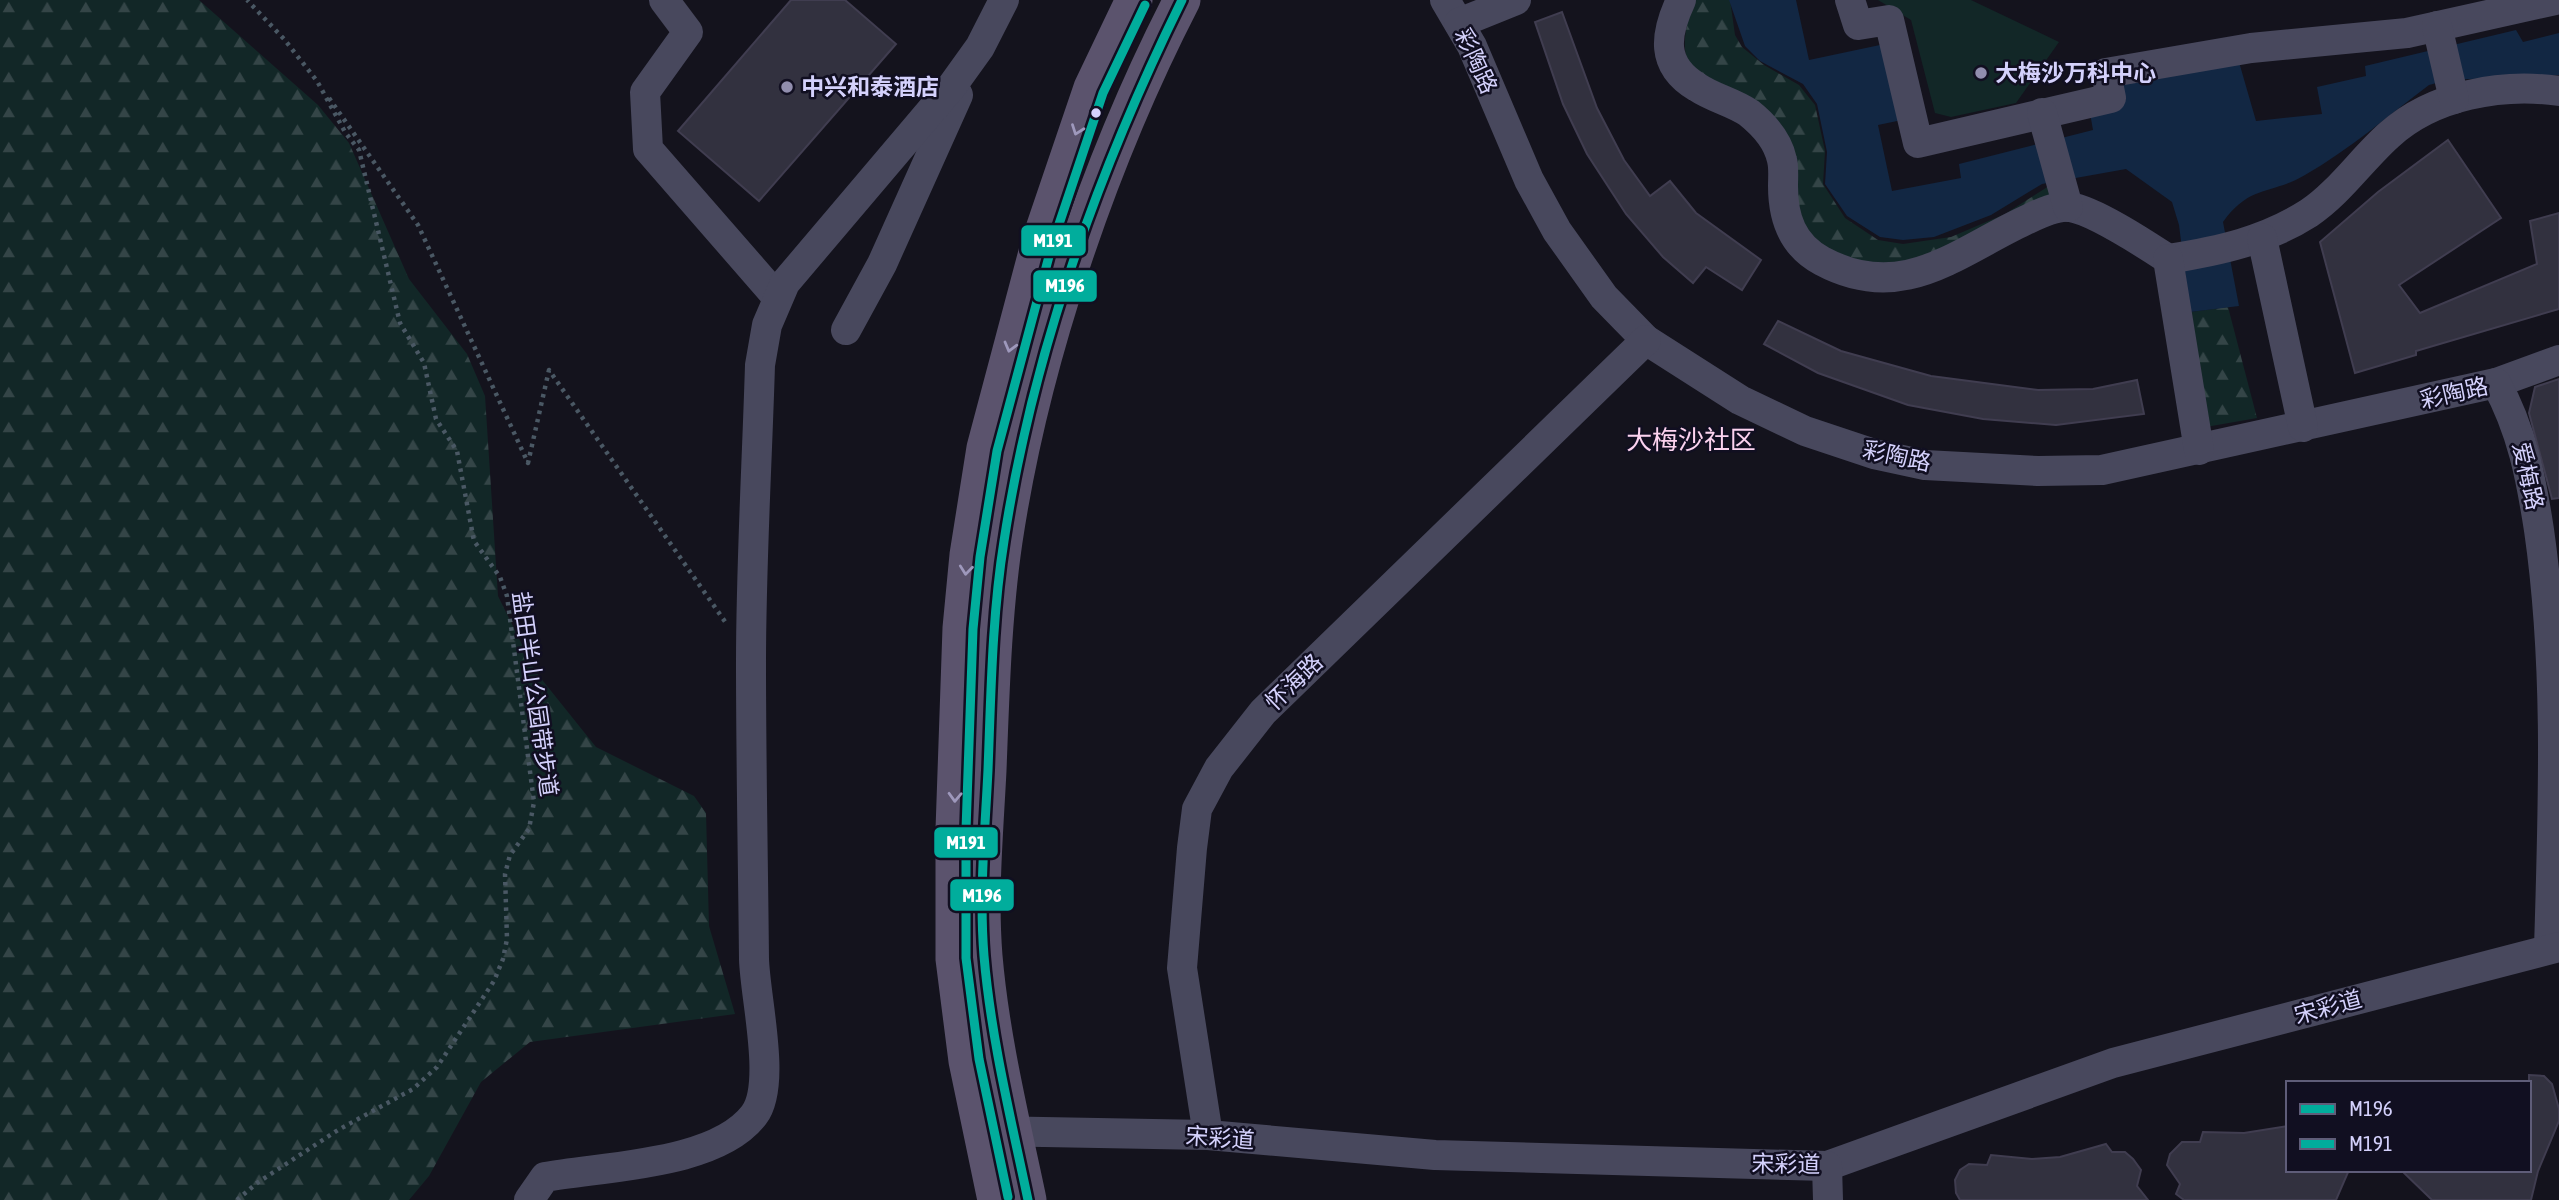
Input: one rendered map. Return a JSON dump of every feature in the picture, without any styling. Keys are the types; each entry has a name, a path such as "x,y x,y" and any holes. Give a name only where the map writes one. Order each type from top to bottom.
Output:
{"main road":[{"path":"1028,1200 996,1131 962,1029 953,913 961,628 972,516 1003,372 1040,240 1092,88 1133,0"},
{"path":"996,1200 996,1131 983,922 993,653 1004,542 1034,397 1075,260 1126,115 1182,0"}],"street":[{"path":"664,0 688,32 645,92 648,149 778,297"},
{"path":"1452,12 1516,0"},
{"path":"1681,0 1668,27 1669,51 1679,73 1697,88 1748,113 1771,134 1783,160 1783,211 1794,238 1821,261 1865,277 1910,275 1944,265 2041,213 2065,196"},
{"path":"1850,0 1858,25 1889,20 1918,143 2111,98 2106,73 2251,48 2407,33 2555,0"},
{"path":"846,330 882,264 1001,2"},
{"name":"彩陶路","path":"1452,12 1472,46 1517,156 1557,231 1604,296 1646,340 1740,400 1805,431 1874,454 1925,464 2038,471 2102,470 2496,383 2559,360"},
{"path":"2437,26 2454,99"},
{"path":"529,1200 545,1177 698,1153 732,1134 753,1117 763,1101 764,1075 754,979 751,660 760,365 767,325 785,283 952,86 980,47"},
{"path":"2042,113 2065,196 2168,259 2262,238 2312,211 2390,134 2414,115 2454,99 2491,90 2559,91"},
{"path":"2262,238 2303,427"},
{"path":"2168,259 2199,450"},
{"name":"怀海路","path":"1208,1135 1182,968 1197,809 1219,768 1263,712 1646,340"},
{"name":"爱梅路","path":"2496,383 2508,404 2528,461 2549,593 2554,743 2554,948"},
{"name":"宋彩道","path":"996,1131 1208,1135 1435,1155 1827,1166 2113,1063 2554,948"},
{"path":"1827,1166 1828,1200"}],"path":[{"name":"盐田半山公园带步道","path":"237,1200 257,1183 338,1130 413,1088 437,1067 494,981 503,959 507,939 505,874 510,855 529,829 534,802 507,596 500,577 474,541 457,452 436,419 424,363 400,323 359,150 345,132 317,80 284,38 247,0"},
{"path":"317,80 418,225 528,463 549,370 751,660"}],"green space":[{"path":"0,0 199,0 318,105 349,143 409,279 467,354 485,396 498,596 535,671 596,747 694,796 706,813 709,926 735,1014 530,1042 481,1082 429,1176 409,1200 0,1200"},
{"path":"1692,0 1730,0 1735,35 1742,47 1764,65 1799,85 1815,105 1825,151 1823,184 1845,218 1878,240 1903,244 1951,237 2005,214 2049,186 2055,200 1904,270 1841,261 1798,230 1794,173 1718,99 1687,59 1686,30"},
{"path":"1878,0 1971,0 2059,42 2016,103 1951,117 1935,113 1911,20"},
{"path":"2228,307 2257,418 2183,431 2191,312"}],"water":[{"path":"1729,0 1796,0 1809,60 1880,45 1902,120 1878,125 1892,191 1961,178 1959,164 2093,130 2090,113 2119,82 2239,62 2256,121 2322,114 2317,87 2366,76 2365,66 2516,30 2523,42 2559,33 2559,75 2448,80 2429,85 2353,143 2305,175 2242,201 2223,222 2239,306 2190,312 2179,225 2172,202 2126,169 2042,184 1991,215 1934,237 1903,240 1880,237 1847,216 1825,184 1827,152 1817,104 1803,84 1760,61 1745,46"}],"building":[{"name":"中兴和泰酒店","path":"791,0 845,0 896,44 759,201 678,131"},
{"path":"1562,12 1597,108 1624,160 1650,196 1670,181 1696,213 1761,260 1742,290 1706,267 1693,283 1663,257 1626,214 1587,154 1563,104 1535,22"},
{"path":"2448,140 2501,218 2399,285 2420,313 2537,264 2530,221 2559,213 2559,309 2416,351 2416,355 2355,373 2320,242 2378,192"},
{"path":"1778,321 1841,351 1931,376 2038,390 2093,389 2137,380 2144,414 2056,425 1983,419 1908,405 1818,373 1764,344"},
{"path":"2559,379 2559,498 2552,499 2529,413 2535,387"},
{"path":"2529,1075 2544,1076 2552,1084 2559,1109 2559,1121 2538,1171 2531,1200 2432,1200 2403,1172 2531,1172"},
{"path":"2286,1126 2286,1172 2348,1172 2336,1200 2184,1200 2176,1194 2180,1184 2167,1165 2170,1154 2182,1142 2200,1142 2203,1132 2244,1133"},
{"path":"2106,1144 2112,1152 2125,1152 2133,1159 2141,1170 2137,1186 2148,1200 1960,1200 1956,1193 1955,1180 1960,1170 1969,1164 1987,1165 1991,1155 2032,1159 2060,1157"}],"transit line":[{"name":"M196","path":"1028,1200 1008,1109 984,956 983,863 994,626 1000,569 1032,400 1072,263 1123,130 1182,0"},
{"name":"M191","path":"1008,1197 979,1059 966,958 966,830 973,629 980,557 997,451 1052,245 1103,93 1145,5"}],"place":[{"name":"大梅沙万科中心","path":"1981,73"},
{"name":"中兴和泰酒店","path":"787,87"}],"district":[{"name":"大梅沙社区","path":"1691,440"}]}
